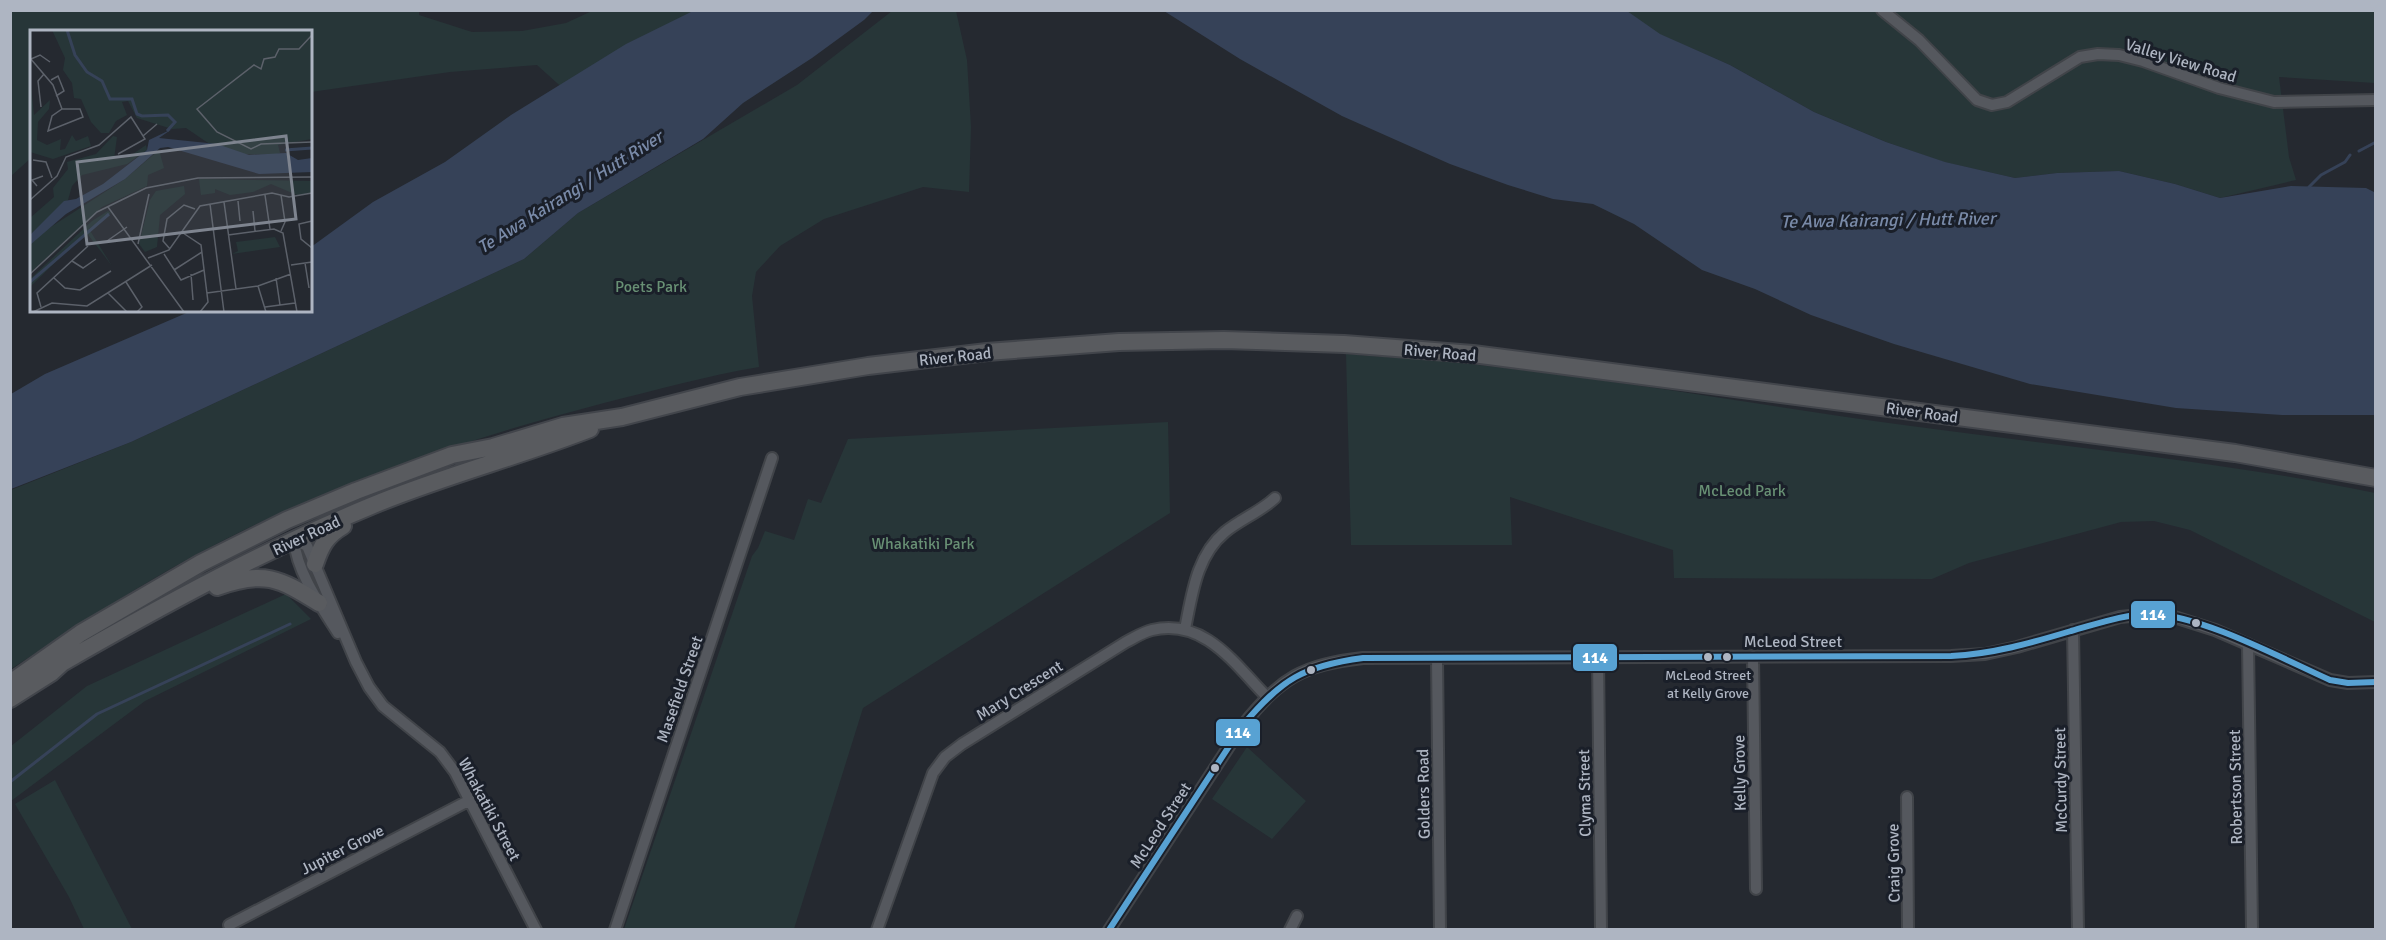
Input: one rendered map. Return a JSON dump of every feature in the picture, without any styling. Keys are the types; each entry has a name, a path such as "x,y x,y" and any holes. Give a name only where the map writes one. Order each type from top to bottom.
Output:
{"highway":[{"name":"River Road","path":"10,682 81,633 201,563 287,520 452,455 493,447 563,426 622,417 740,387 928,358 1119,342 1278,341 1415,349 1540,362 2376,471"},
{"name":"River Road","path":"10,699 51,673 62,663 162,605 294,540 379,503 622,417"},
{"path":"56,652 84,640 155,598 270,540 284,538 294,540 298,530 309,522 493,447"},
{"name":"River Road","path":"2259,456 2376,478"},
{"path":"315,564 324,541 332,532 348,523 437,487 453,476"},
{"path":"51,673 65,668 148,621 237,580 251,577 276,580 291,585 319,603"}],"street":[{"name":"Valley View Road","path":"1882,10 1919,40 1977,100 1992,105 2007,102 2080,57 2098,54 2119,55 2143,61 2219,88 2274,102 2376,100"},
{"name":"Masefield Street","path":"615,930 772,458"},
{"path":"1266,696 1217,647 1201,635 1185,629 1196,578 1213,544 1226,532 1275,498"},
{"name":"Whakatiki Street","path":"356,662 308,546 294,540 295,552 319,603 369,687 383,706 444,756 470,800 536,930"},
{"name":"McLeod Street","path":"1108,930 1243,725 1266,696 1295,675 1335,661 1363,658 1598,656 1962,656 2017,647 2120,617 2150,614 2194,622 2330,680 2376,682"},
{"name":"Mary Crescent","path":"877,930 924,794 933,773 945,757 962,744 1126,642 1150,631 1185,629"},
{"name":"McCurdy Street","path":"2073,630 2078,930"},
{"name":"Robertson Street","path":"2248,644 2252,930"},
{"name":"Clyma Street","path":"1598,656 1601,930"},
{"name":"Kelly Grove","path":"1753,656 1756,889"},
{"name":"Golders Road","path":"1437,658 1440,930"},
{"name":"Craig Grove","path":"1907,797 1908,930"},
{"name":"Jupiter Grove","path":"229,925 470,800"},
{"path":"1290,930 1297,916"}],"green space":[{"path":"419,10 419,15 472,32 522,31 566,23 592,11 706,11 567,92 537,65 450,72 312,92 312,30 30,30 30,159 11,176 11,11"},
{"name":"Poets Park","path":"892,11 956,11 967,60 971,127 969,192 923,187 824,219 780,246 756,272 752,296 759,367 662,388 555,416 458,445 363,479 269,518 169,569 11,669 11,490 131,442 524,259 578,213 797,85"},
{"path":"1606,11 2375,11 2375,83 2279,77 2289,157 2296,180 2220,198 2175,184 2119,171 2057,173 2015,178 1944,162 1886,142 1814,112 1730,65"},
{"name":"McLeod Park","path":"1346,354 1469,364 1593,379 1911,426 2202,463 2375,493 2375,622 2190,530 2154,521 2121,522 1969,563 1932,579 1674,578 1673,550 1510,497 1512,545 1351,545"},
{"name":"Whakatiki Park","path":"1168,422 1170,513 863,708 794,929 624,929 752,556 765,531 794,540 808,499 821,503 848,439"},
{"path":"286,594 311,619 145,701 11,801 11,746 87,686"},
{"path":"1247,747 1306,801 1272,839 1212,799"},
{"path":"55,780 132,929 84,929 69,897 15,804"}],"water":[{"name":"Te Awa Kairangi / Hutt River","path":"693,11 873,11 812,58 743,103 703,139 578,213 524,259 131,442 11,489 11,394 45,374 189,312 312,312 312,246 373,202 445,162 511,115 626,44"},
{"name":"Te Awa Kairangi / Hutt River","path":"1164,11 1627,11 1660,34 1730,65 1814,112 1886,142 1945,162 2015,178 2057,173 2119,171 2175,184 2220,198 2291,186 2366,188 2376,193 2375,415 2282,415 2176,408 2030,384 1894,344 1811,315 1755,289 1702,270 1634,224 1593,204 1553,199 1508,185 1450,164 1342,116 1240,59"}],"waterway":[{"path":"2359,151 2376,142"},
{"path":"2309,187 2321,175 2345,162 2350,155"},
{"path":"10,782 97,714 290,624"}],"transit line":[{"name":"114","path":"1109,930 1243,725 1270,696 1295,677 1324,665 1342,661 1363,658 1951,656 2027,644 2111,620 2151,614 2171,616 2217,630 2330,680 2348,683 2376,682"}],"place":[{"name":"McLeod Street at Kelly Grove","path":"1708,657"}]}
